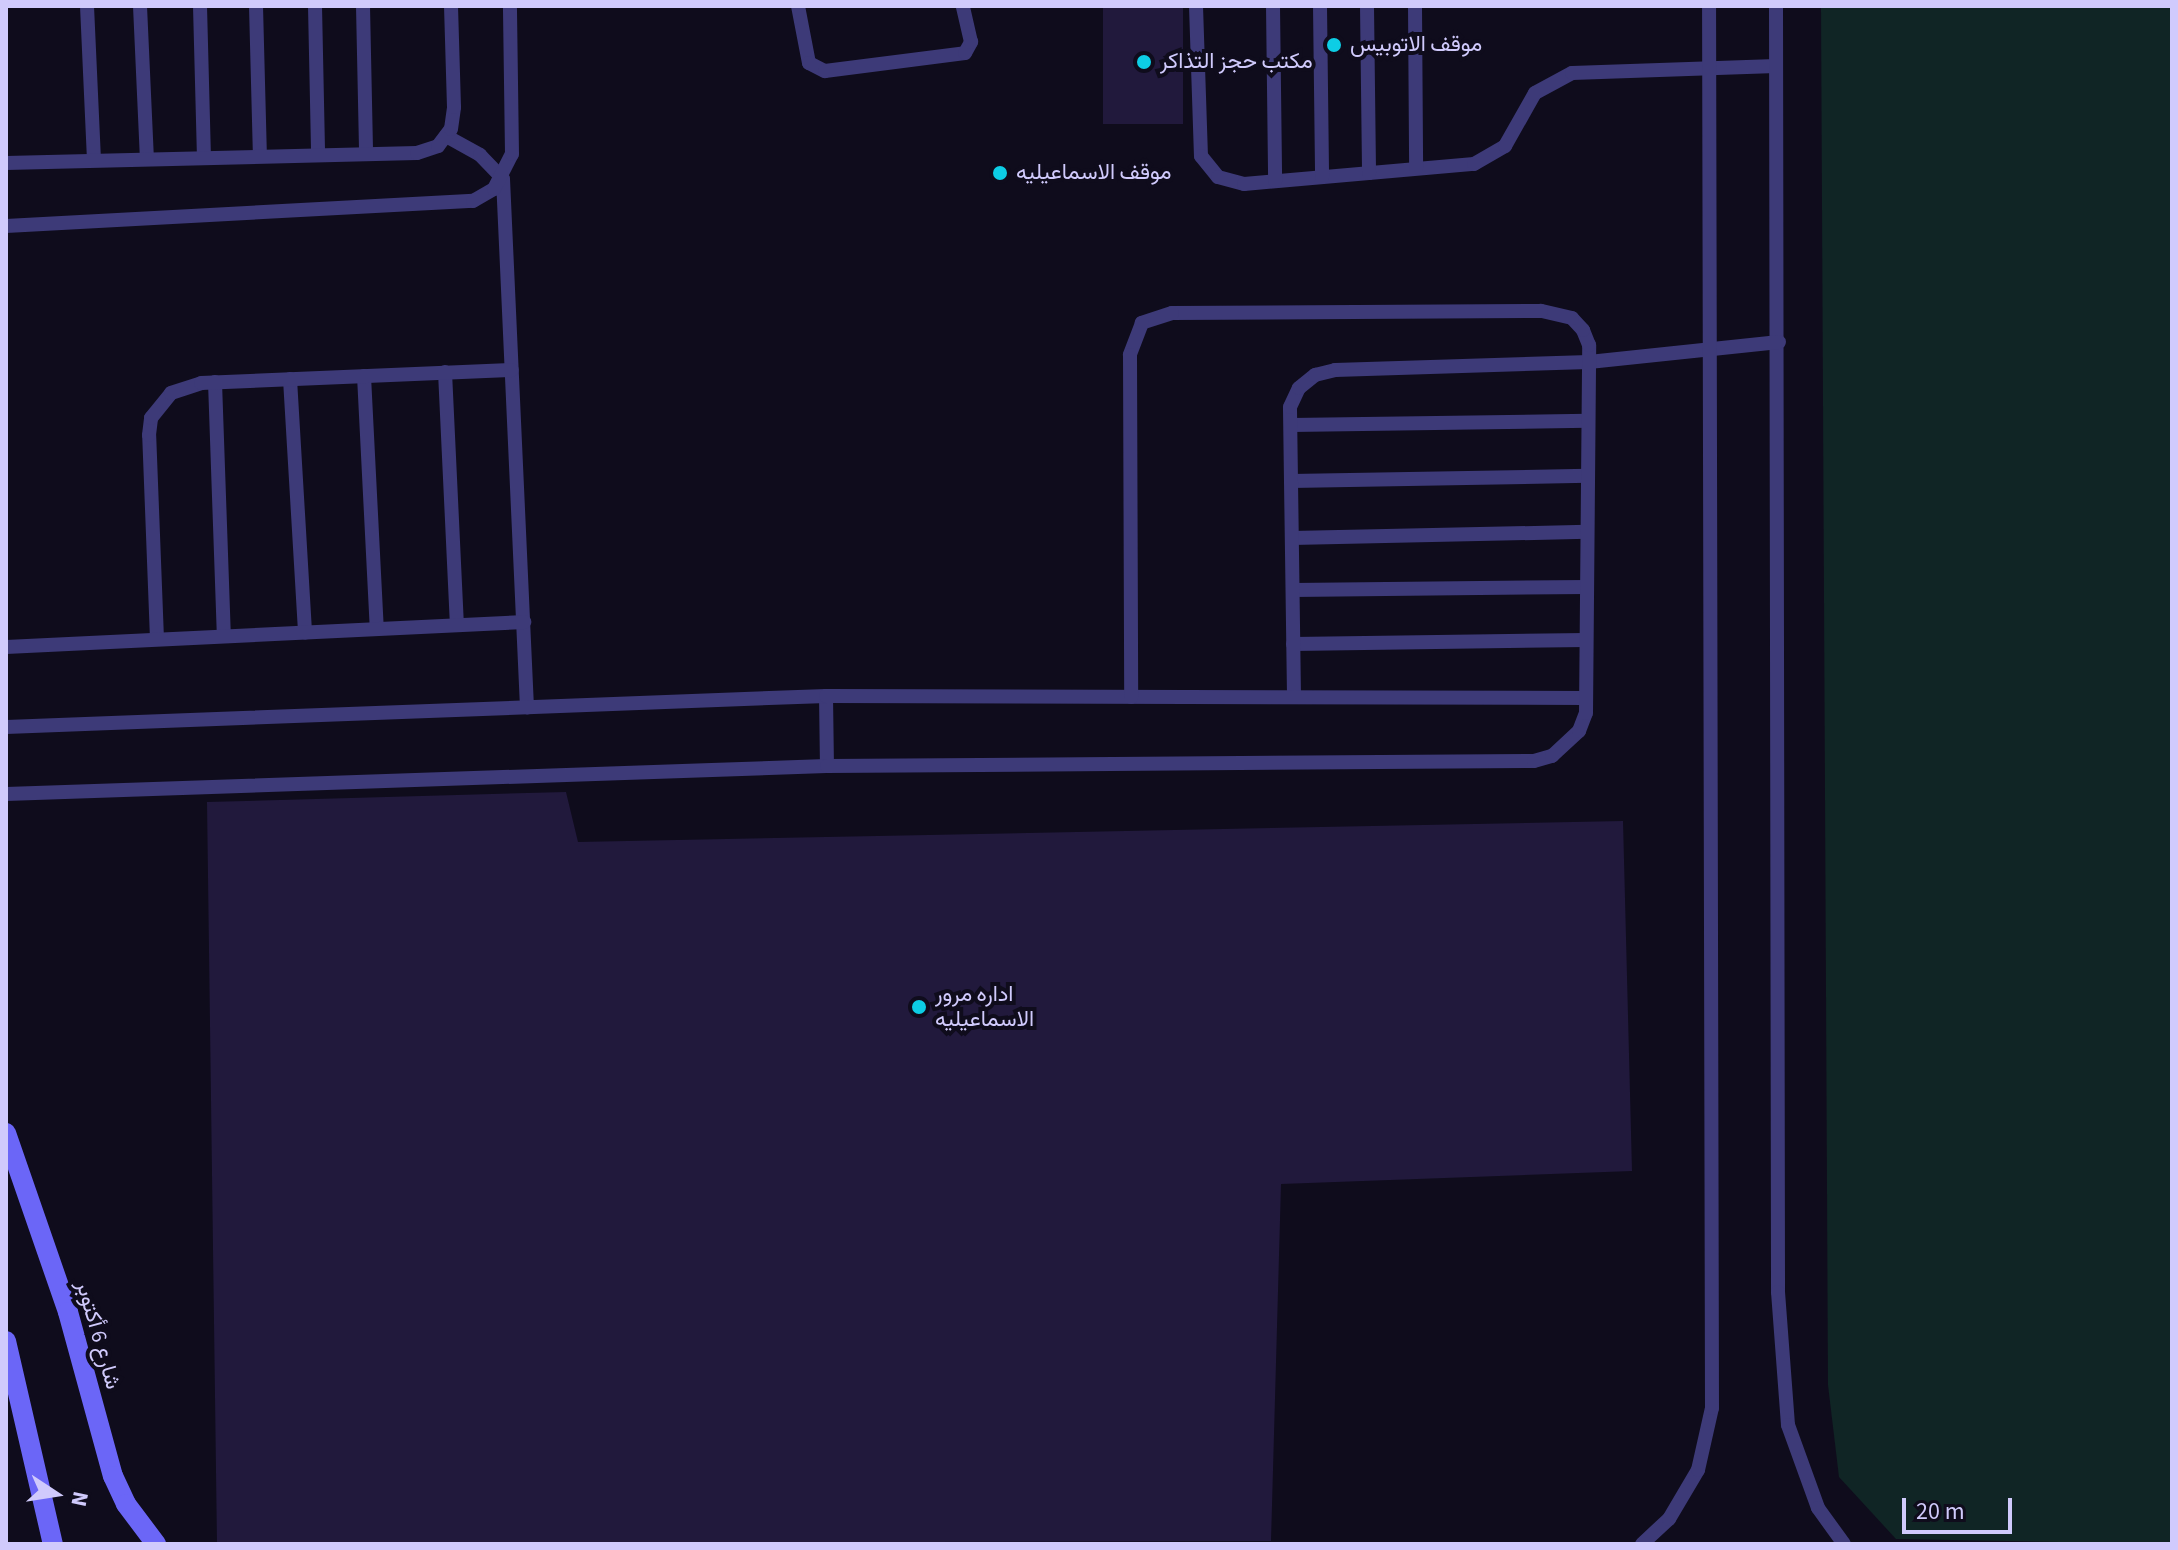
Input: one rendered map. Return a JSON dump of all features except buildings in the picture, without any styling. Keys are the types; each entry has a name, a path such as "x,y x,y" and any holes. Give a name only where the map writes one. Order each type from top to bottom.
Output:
{"street":[{"name":"شارع 6 أكتوبر","path":"6,1133 68,1312 113,1476 126,1504 156,1544"},
{"path":"6,1341 53,1544"}],"lane":[{"path":"87,6 94,160"},
{"path":"140,6 147,159"},
{"path":"200,6 204,157"},
{"path":"256,6 260,156"},
{"path":"315,6 318,155"},
{"path":"363,6 366,154"},
{"path":"6,163 417,153 438,146 446,136 454,107 451,6"},
{"path":"510,6 512,154 503,179 527,707"},
{"path":"798,6 809,63 825,71 965,53 971,42 963,6"},
{"path":"1196,6 1201,156 1218,177 1231,183 1474,164 1491,157 1505,146 1535,93 1558,77 1586,71 1776,66"},
{"path":"1273,6 1275,181"},
{"path":"1320,6 1322,177"},
{"path":"1367,6 1369,173"},
{"path":"1415,6 1416,168"},
{"path":"1642,1544 1669,1519 1698,1470 1712,1408 1709,6"},
{"path":"1776,6 1779,342 1778,1292 1788,1425 1818,1508 1844,1544"},
{"path":"446,136 480,155 503,179"},
{"path":"6,226 461,204 484,196 503,179"},
{"path":"6,794 827,766 1534,761 1567,746 1579,731 1586,698 1589,362 1583,330 1557,312 1172,313 1142,323 1130,355 1131,697"},
{"path":"1294,696 1290,407 1299,388 1315,375 1335,370 1589,362 1711,346 1779,342"},
{"path":"157,639 151,418 171,393 215,382 512,370"},
{"path":"445,372 457,625"},
{"path":"364,376 377,629"},
{"path":"290,379 305,633"},
{"path":"215,382 224,636"},
{"path":"1291,425 1588,421"},
{"path":"1291,481 1588,476"},
{"path":"1292,538 1587,532"},
{"path":"1293,590 1587,587"},
{"path":"6,647 524,622"},
{"path":"1293,644 1586,640"},
{"path":"826,696 827,766"},
{"path":"6,727 826,696 1586,698"}],"green space":[{"path":"1821,6 2172,6 2172,1544 1896,1539 1839,1477 1828,1385"}],"place":[{"name":"موقف الاتوبيس","path":"1334,45"},
{"name":"مكتب حجز التذاكر","path":"1144,62"},
{"name":"موقف الاسماعيليه","path":"1000,173"},
{"name":"اداره مرور الاسماعيليه","path":"919,1007"}]}
